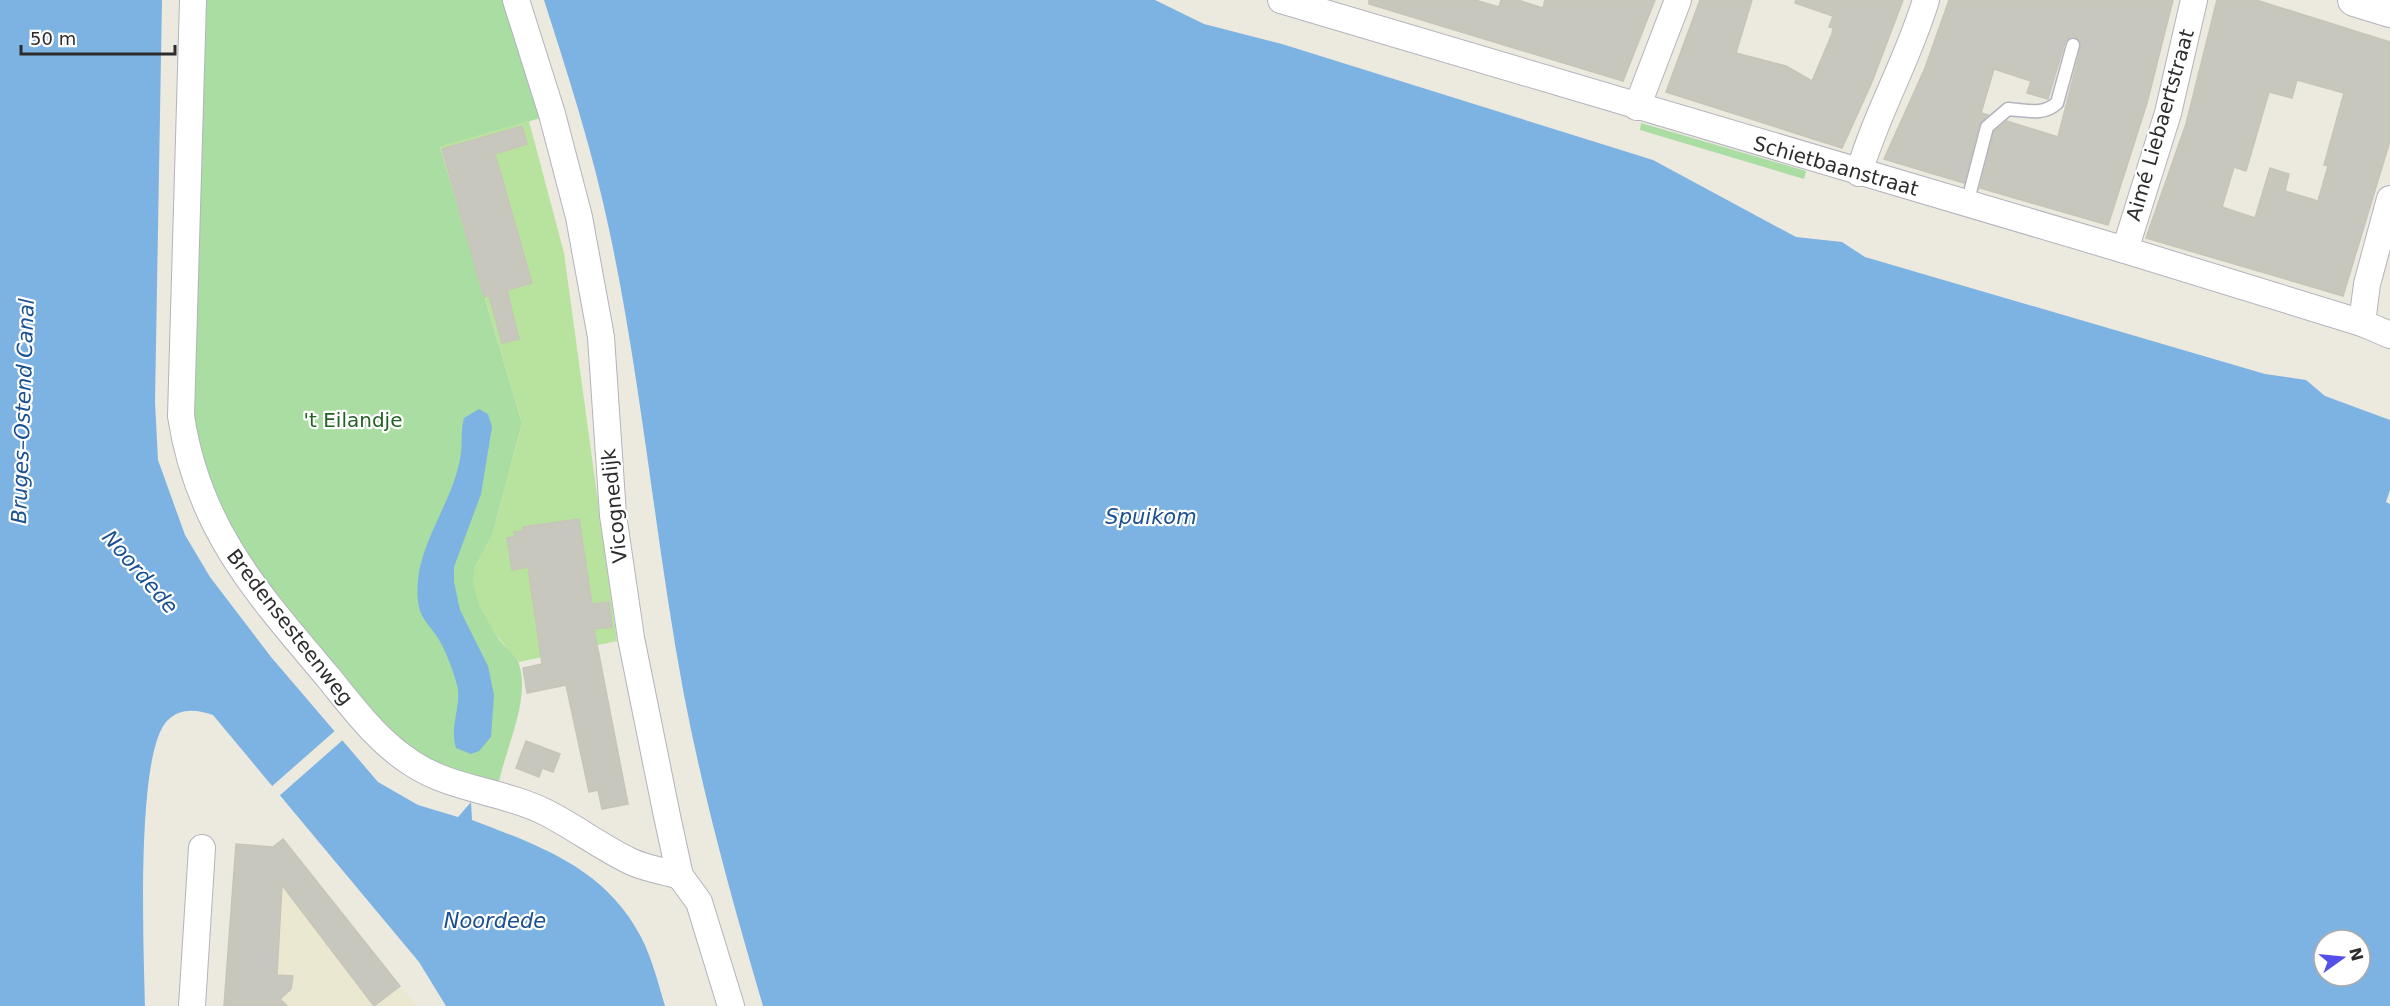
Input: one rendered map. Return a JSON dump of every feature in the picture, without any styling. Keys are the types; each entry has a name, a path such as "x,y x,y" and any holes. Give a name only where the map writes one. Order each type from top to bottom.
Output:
{"street":[{"name":"Bredensesteenweg","path":"193,0 181,416 186,453 200,495 222,541 299,644 375,735 396,753 442,779 542,810 634,863 680,876"},
{"name":"Vicognedijk","path":"516,0 552,114 585,250 601,337 613,515 629,627 680,876 699,902 730,1006"},
{"name":"Schietbaanstraat","path":"1281,0 1329,7 1637,107 2125,250 2362,323 2390,335"},
{"path":"1637,107 1678,0"},
{"path":"1859,173 1866,147 1891,93 1926,0"},
{"name":"Aimé Liebaertstraat","path":"2125,250 2168,113 2194,0"},
{"path":"2354,0 2390,11"},
{"path":"2362,323 2367,284 2390,199"},
{"path":"192,1006 202,848"}],"lane":[{"path":"1967,204 1987,127 2008,109 2041,112 2057,103 2073,45"}],"shaded area":[{"path":"283,839 417,1006 224,1006 236,844 273,847"}],"green space":[{"name":"'t Eilandje","path":"201,0 507,0 544,117 440,147 522,423 492,536 474,569 492,628 517,660 522,678 519,709 498,787 435,769 386,738 279,607 215,510 192,441"},
{"path":"529,121 564,253 617,641 519,662 496,635 479,606 473,583 474,569 492,536 522,423 440,146"},
{"path":"1641,123 1806,171 1804,179 1640,130"}],"water":[{"path":"0,0 162,0 155,402 158,460 185,535 210,577 271,657 378,782 418,805 458,817 471,802 472,820 546,850 569,862 609,893 626,913 645,945 665,1006 446,1006 419,962 213,715 189,711 178,713 167,721 157,741 150,772 146,812 143,902 145,1006 0,1006"},
{"name":"Spuikom","path":"544,0 1155,0 1204,24 1282,44 1653,160 1796,237 1842,242 1865,257 2265,374 2306,380 2325,396 2390,420 2390,490 2386,502 2390,504 2390,1006 763,1006 720,851 684,695 621,287 603,200 571,85"},
{"path":"479,409 488,414 492,427 481,494 454,567 454,582 460,610 488,666 494,695 491,737 479,751 471,754 456,748 454,732 458,701 457,685 444,649 420,611 418,587 425,550 455,478 461,454 464,418"}],"pier":[{"path":"337,729 345,738 278,797 270,788"}],"building":[{"path":"1369,0 1475,0 1499,7 1501,0 1518,0 1543,8 1545,0 1655,0 1623,81 1369,4"},
{"path":"1700,0 1752,0 1736,53 1786,66 1812,81 1832,34 1833,28 1829,27 1833,16 1795,3 1796,0 1903,0 1872,82 1842,148 1666,92"},
{"path":"1949,0 2173,0 2147,103 2108,225 1980,188 1994,132 2007,121 2058,137 2081,47 2076,37 2070,37 2065,42 2048,99 2027,93 2031,81 1994,69 1981,113 1988,115 1979,125 1964,183 1884,159 1925,68"},
{"path":"2217,0 2256,0 2390,42 2390,141 2343,296 2146,238 2186,124","holes":["2297,80 2344,93 2324,165 2328,166 2318,201 2285,191 2289,174 2270,168 2255,218 2222,207 2234,167 2246,171 2269,92 2292,98"]},
{"path":"522,126 527,144 495,154 532,283 507,290 519,339 502,343 489,295 484,297 442,149"},
{"path":"579,519 592,604 609,602 612,627 594,629 628,804 602,809 598,790 589,792 566,685 527,693 523,668 542,664 528,567 512,570 507,538 515,537 514,532 523,531 523,527"},
{"path":"526,741 560,754 553,772 542,768 539,777 516,768"},
{"path":"283,839 400,986 374,1006 282,885 277,975 293,976 291,989 280,999 287,1006 224,1006 236,844 273,847"}],"water label":[{"name":"Bruges–Ostend Canal","path":"23,411"},
{"name":"Noordede","path":"140,572"},
{"name":"Noordede","path":"495,921"}]}
